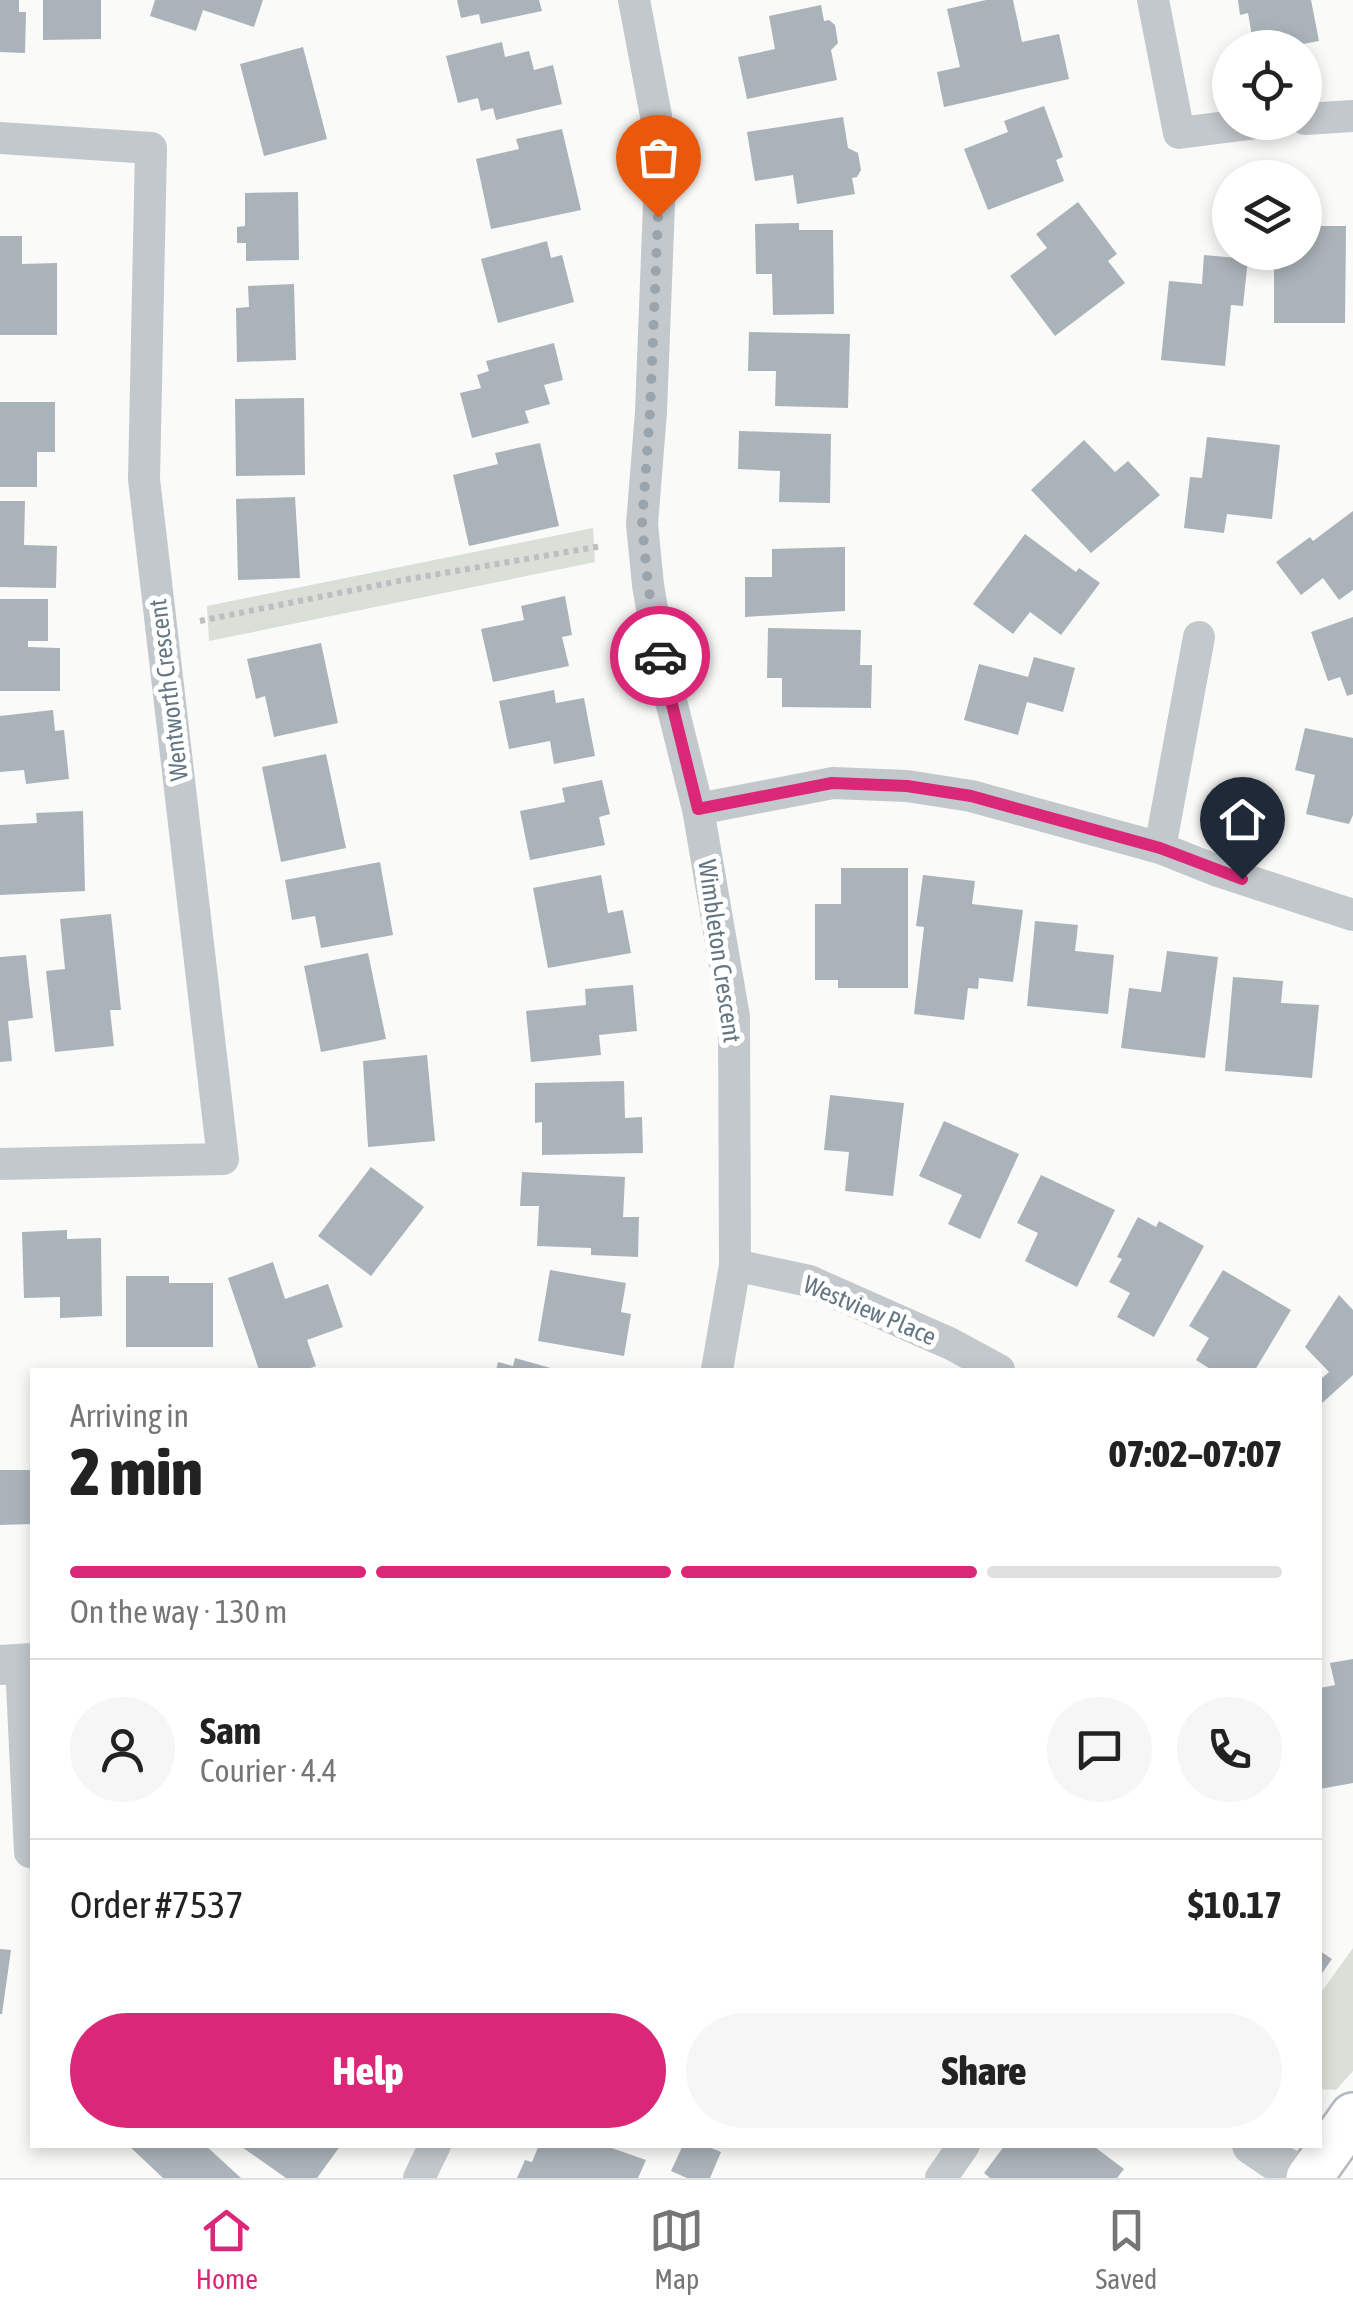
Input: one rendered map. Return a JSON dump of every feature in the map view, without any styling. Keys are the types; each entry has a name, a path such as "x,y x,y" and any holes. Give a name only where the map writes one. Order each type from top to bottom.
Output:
{"main road":[{"path":"1309,2178 1353,2116"}],"street":[{"name":"Wimbleton Crescent","path":"634,0 656,116 660,178 642,524 648,585 661,661 698,809 734,1016 736,1265 717,1368"},
{"path":"1153,0 1179,133 1212,129"},
{"path":"1322,118 1353,116"},
{"name":"Wentworth Crescent","path":"0,138 152,148 144,479 223,1159 0,1164"},
{"path":"1160,848 1199,637"},
{"path":"698,809 832,783 907,786 971,796 1160,848 1353,915"},
{"name":"Westview Place","path":"736,1265 808,1281 951,1344 995,1368"},
{"path":"18,1663 30,1852"},
{"path":"418,2178 433,2148"},
{"path":"941,2178 962,2148"},
{"path":"1256,2148 1301,2178"}],"path":[{"path":"200,620 602,546"}],"shaded area":[{"path":"593,528 595,562 209,641 207,606"},
{"path":"1353,1948 1353,2071 1336,2090 1322,2089 1322,1991"}],"building":[{"path":"0,0 19,0 19,12 26,12 25,53 0,52"},
{"path":"43,0 101,0 101,39 43,40"},
{"path":"155,0 263,0 254,27 203,10 196,31 150,16"},
{"path":"457,0 539,0 542,11 481,24 479,14 461,18"},
{"path":"986,0 1013,0 1022,42 1059,34 1069,79 944,107 937,72 960,67 947,9"},
{"path":"1238,0 1311,0 1317,30 1251,30 1248,13 1240,15"},
{"path":"821,5 824,21 835,25 838,43 831,50 837,80 747,99 738,57 775,49 769,16"},
{"path":"502,42 505,57 529,51 534,70 553,65 562,104 496,120 493,108 481,111 478,98 458,103 446,56"},
{"path":"303,47 327,139 264,156 240,64"},
{"path":"1044,106 1063,157 1056,160 1064,181 988,210 964,149 1008,132 1004,121"},
{"path":"843,117 848,148 858,153 861,170 852,178 855,194 797,204 793,175 755,181 747,132"},
{"path":"562,129 581,210 491,229 476,159 519,149 516,139"},
{"path":"298,192 299,260 246,261 246,243 237,243 237,227 245,226 245,193"},
{"path":"1078,202 1117,254 1108,261 1125,283 1055,336 1010,276 1047,248 1036,234"},
{"path":"799,223 799,230 833,230 834,314 773,315 772,274 756,274 755,224"},
{"path":"1322,226 1346,226 1345,323 1274,323 1274,270 1322,270"},
{"path":"0,236 22,236 22,264 57,263 57,335 0,335"},
{"path":"547,241 551,258 562,255 574,302 498,323 481,259"},
{"path":"1204,255 1212,256 1212,270 1247,270 1243,306 1231,305 1225,366 1161,360 1169,281 1202,284"},
{"path":"294,284 296,360 237,362 236,308 249,307 248,286"},
{"path":"749,332 850,334 848,408 775,406 776,371 748,371"},
{"path":"554,343 563,380 544,385 550,404 525,411 529,423 472,438 460,393 481,388 477,375 489,371 486,361"},
{"path":"304,398 305,475 236,476 235,399"},
{"path":"0,402 55,402 55,452 37,452 37,487 0,487"},
{"path":"739,431 831,434 830,503 779,502 780,471 738,469"},
{"path":"1207,437 1280,445 1272,519 1227,514 1224,533 1184,528 1190,477 1202,478"},
{"path":"1084,440 1115,472 1128,461 1160,495 1091,553 1031,490"},
{"path":"540,443 559,526 469,546 453,475 498,464 495,453"},
{"path":"295,497 300,578 238,580 236,499"},
{"path":"0,501 25,501 24,545 57,546 56,588 0,587"},
{"path":"1353,511 1353,590 1339,600 1323,578 1301,595 1276,562"},
{"path":"1025,534 1076,572 1079,568 1100,583 1061,635 1030,612 1013,634 973,604"},
{"path":"845,547 845,611 745,617 745,577 772,577 772,549"},
{"path":"565,596 572,635 562,637 569,666 493,682 481,629 524,620 521,606"},
{"path":"0,599 48,599 48,641 28,641 28,647 60,648 60,691 0,691"},
{"path":"1353,617 1353,694 1347,696 1340,677 1328,681 1311,632"},
{"path":"768,628 861,630 860,665 872,665 871,708 782,707 782,678 767,678"},
{"path":"321,643 338,723 274,737 265,696 256,699 247,659"},
{"path":"1034,657 1075,668 1063,712 1027,702 1018,735 964,720 979,664 1028,677"},
{"path":"554,690 556,703 584,698 595,756 554,764 550,741 509,749 499,701"},
{"path":"53,710 55,731 64,730 69,779 26,784 24,770 0,772 0,716"},
{"path":"1305,728 1353,738 1353,815 1349,824 1306,814 1315,775 1295,770"},
{"path":"326,754 346,848 281,862 262,767"},
{"path":"602,780 610,814 599,817 605,845 530,860 520,811 565,802 562,788"},
{"path":"83,811 85,891 0,895 0,825 37,823 36,813"},
{"path":"380,862 393,935 321,948 315,916 292,920 285,880"},
{"path":"841,868 908,868 908,988 838,988 838,980 815,980 815,904 841,904"},
{"path":"601,875 608,913 623,910 631,953 548,968 533,888"},
{"path":"923,875 975,881 972,904 1023,910 1013,982 979,978 978,989 968,988 964,1020 914,1014 924,927 916,926"},
{"path":"111,914 121,1010 110,1010 114,1046 55,1052 46,971 65,969 60,919"},
{"path":"1035,921 1078,925 1075,951 1114,955 1108,1014 1027,1006"},
{"path":"1167,951 1218,957 1205,1058 1121,1048 1129,988 1161,992"},
{"path":"368,953 386,1039 321,1052 304,966"},
{"path":"26,955 33,1018 8,1021 12,1061 0,1062 0,957"},
{"path":"1233,977 1283,981 1281,1003 1319,1005 1312,1078 1225,1071"},
{"path":"633,985 637,1031 599,1035 601,1055 531,1062 526,1011 586,1005 585,989"},
{"path":"427,1055 435,1141 368,1147 363,1061"},
{"path":"624,1081 625,1118 642,1117 643,1153 542,1155 542,1122 535,1123 535,1083"},
{"path":"830,1095 904,1103 893,1196 845,1191 849,1152 824,1150"},
{"path":"944,1121 1019,1154 980,1239 948,1224 962,1195 919,1176"},
{"path":"371,1167 424,1207 371,1276 318,1236"},
{"path":"522,1172 625,1177 623,1217 639,1217 638,1257 591,1255 591,1248 537,1246 539,1206 520,1206"},
{"path":"1041,1175 1115,1210 1077,1287 1025,1261 1038,1233 1017,1223"},
{"path":"1138,1217 1156,1227 1159,1221 1204,1246 1154,1337 1117,1317 1130,1293 1109,1282"},
{"path":"67,1230 67,1239 101,1238 102,1316 60,1318 60,1297 24,1298 22,1232"},
{"path":"273,1262 285,1299 328,1284 343,1327 307,1340 316,1366 258,1368 228,1278"},
{"path":"550,1270 626,1283 621,1312 631,1314 624,1356 538,1341"},
{"path":"1223,1270 1291,1310 1256,1368 1209,1368 1196,1360 1209,1338 1189,1326"},
{"path":"126,1276 169,1276 169,1283 213,1283 213,1347 126,1347"},
{"path":"1339,1295 1353,1310 1353,1375 1322,1403 1322,1378 1329,1372 1305,1347"},
{"path":"515,1358 550,1368 496,1368 498,1362 513,1366"},
{"path":"0,1470 30,1470 30,1524 0,1525"},
{"path":"1353,1659 1353,1783 1322,1789 1322,1688 1335,1685 1330,1663"},
{"path":"0,1949 11,1950 2,2014 0,2014"},
{"path":"1322,1952 1332,1959 1322,1973"},
{"path":"131,2148 208,2148 241,2178 163,2178"},
{"path":"243,2148 339,2148 317,2178 286,2178"},
{"path":"538,2148 612,2148 646,2160 638,2178 517,2178 525,2160 532,2162"},
{"path":"682,2148 721,2152 710,2178 687,2178 671,2171"},
{"path":"1003,2148 1096,2148 1124,2169 1117,2178 990,2178 984,2173"}],"way so far":[{"path":"658,217 642,524 660,656"}],"route":[{"path":"660,656 698,809 832,783 907,786 971,796 1160,848 1242,879"}]}
